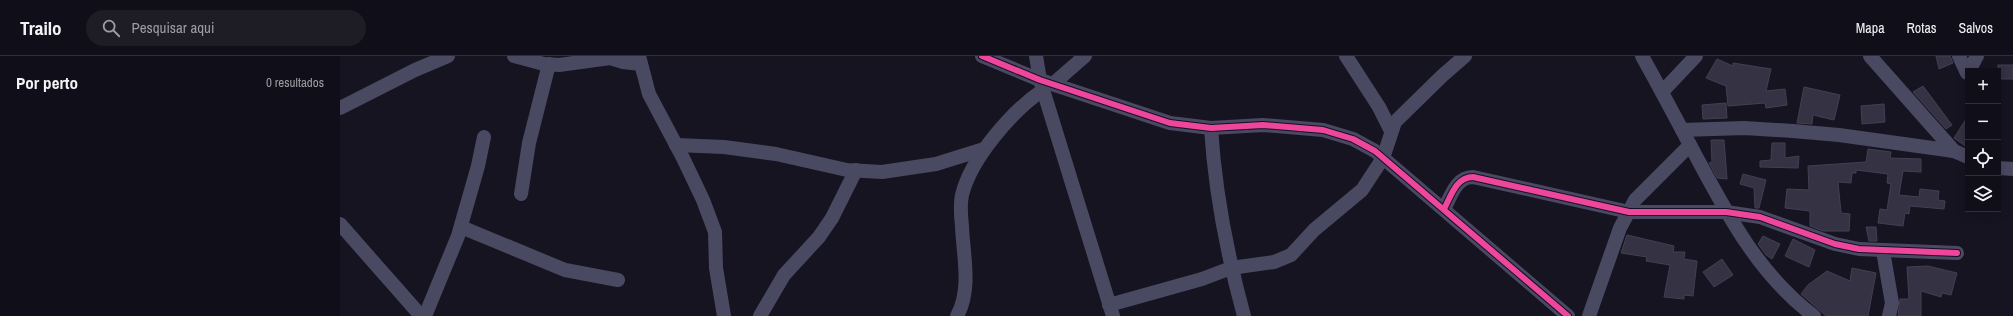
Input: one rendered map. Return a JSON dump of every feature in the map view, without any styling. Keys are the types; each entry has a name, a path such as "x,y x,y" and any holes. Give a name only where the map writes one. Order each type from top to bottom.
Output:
{"street":[{"path":"340,108 415,70 448,56"},
{"path":"514,56 549,64 577,63 595,59 610,58 623,62 640,60 650,94 703,200 715,232 716,268 724,316"},
{"path":"982,56 1045,84 1170,123 1211,128 1263,125 1323,130 1353,138 1383,158 1568,316"},
{"path":"1036,56 1111,310 1231,268 1274,262 1291,255 1314,230 1362,190 1383,158 1395,122 1412,104 1465,56"},
{"path":"958,316 963,305 965,289 962,196 970,174 984,149 1032,97 1045,84 1085,56"},
{"path":"1346,56 1379,107 1391,131"},
{"path":"1642,56 1726,212 1772,278 1799,305 1814,316"},
{"path":"1662,92 1696,56"},
{"path":"1870,56 1954,151"},
{"path":"1959,56 1965,68"},
{"path":"1971,68 1977,56"},
{"path":"522,194 529,143 549,64"},
{"path":"1211,128 1214,174 1231,268 1244,316"},
{"path":"1682,130 1744,128 1839,135 1954,151 1965,156"},
{"path":"425,316 461,227 484,138"},
{"path":"676,145 724,147 776,154 856,170 882,172 936,164 984,149"},
{"path":"1589,316 1620,228 1635,200 1690,145"},
{"path":"2001,168 2013,169"},
{"path":"760,316 784,275 819,237 832,218 856,170"},
{"path":"1444,209 1458,182 1467,178 1473,178 1629,212 1726,212 1760,217 1791,226 1835,244 1859,249 1957,253"},
{"path":"340,224 422,316"},
{"path":"461,227 527,256 565,270 618,280"},
{"path":"1883,251 1892,303 1889,316"}],"building":[{"path":"1936,56 1950,56 1953,63 1939,69"},
{"path":"1717,59 1733,66 1733,63 1771,69 1766,91 1785,89 1787,105 1766,108 1765,103 1728,106 1726,86 1706,78"},
{"path":"1998,65 2013,65 2013,79 2001,79 2001,68 1998,68"},
{"path":"1923,86 1952,125 1946,129 1913,92"},
{"path":"1804,87 1840,95 1834,120 1813,115 1812,124 1797,123"},
{"path":"1726,103 1727,118 1703,119 1702,105"},
{"path":"1884,104 1885,122 1862,124 1861,106"},
{"path":"1965,121 1965,146 1954,138"},
{"path":"1711,140 1724,140 1727,179 1717,178 1709,163 1712,162"},
{"path":"1772,143 1785,143 1785,158 1799,156 1798,168 1760,167 1760,161 1771,160"},
{"path":"1868,149 1891,152 1890,158 1921,159 1921,172 1903,171 1899,195 1919,197 1920,189 1939,191 1938,200 1945,201 1944,209 1910,206 1909,214 1905,213 1903,226 1878,223 1880,209 1887,210 1891,184 1887,183 1888,174 1856,170 1856,173 1852,173 1851,183 1838,182 1841,213 1850,214 1849,231 1823,231 1810,226 1810,211 1785,208 1787,189 1809,190 1808,166 1866,162"},
{"path":"1743,174 1766,180 1759,208 1755,208 1754,188 1740,184"},
{"path":"1866,227 1876,227 1877,241 1869,241"},
{"path":"1627,235 1674,246 1673,252 1685,252 1684,259 1697,261 1693,296 1684,295 1684,299 1664,297 1670,265 1646,261 1647,257 1621,253"},
{"path":"1763,236 1780,244 1772,259 1766,255 1758,244"},
{"path":"1793,239 1815,250 1809,267 1785,256"},
{"path":"1722,259 1733,275 1714,287 1703,272"},
{"path":"1928,266 1957,273 1951,295 1942,293 1941,297 1921,291 1921,316 1898,316 1900,299 1909,299 1907,267"},
{"path":"1852,268 1876,273 1868,316 1826,316 1801,294 1808,285 1827,271 1850,281"}],"cycle path":[{"path":"982,56 1040,80 1170,123 1211,128 1263,125 1323,130 1353,139 1375,151 1568,316"},
{"path":"1444,209 1458,184 1462,180 1473,177 1629,212 1726,212 1760,217 1835,244 1859,249 1957,253"}]}
